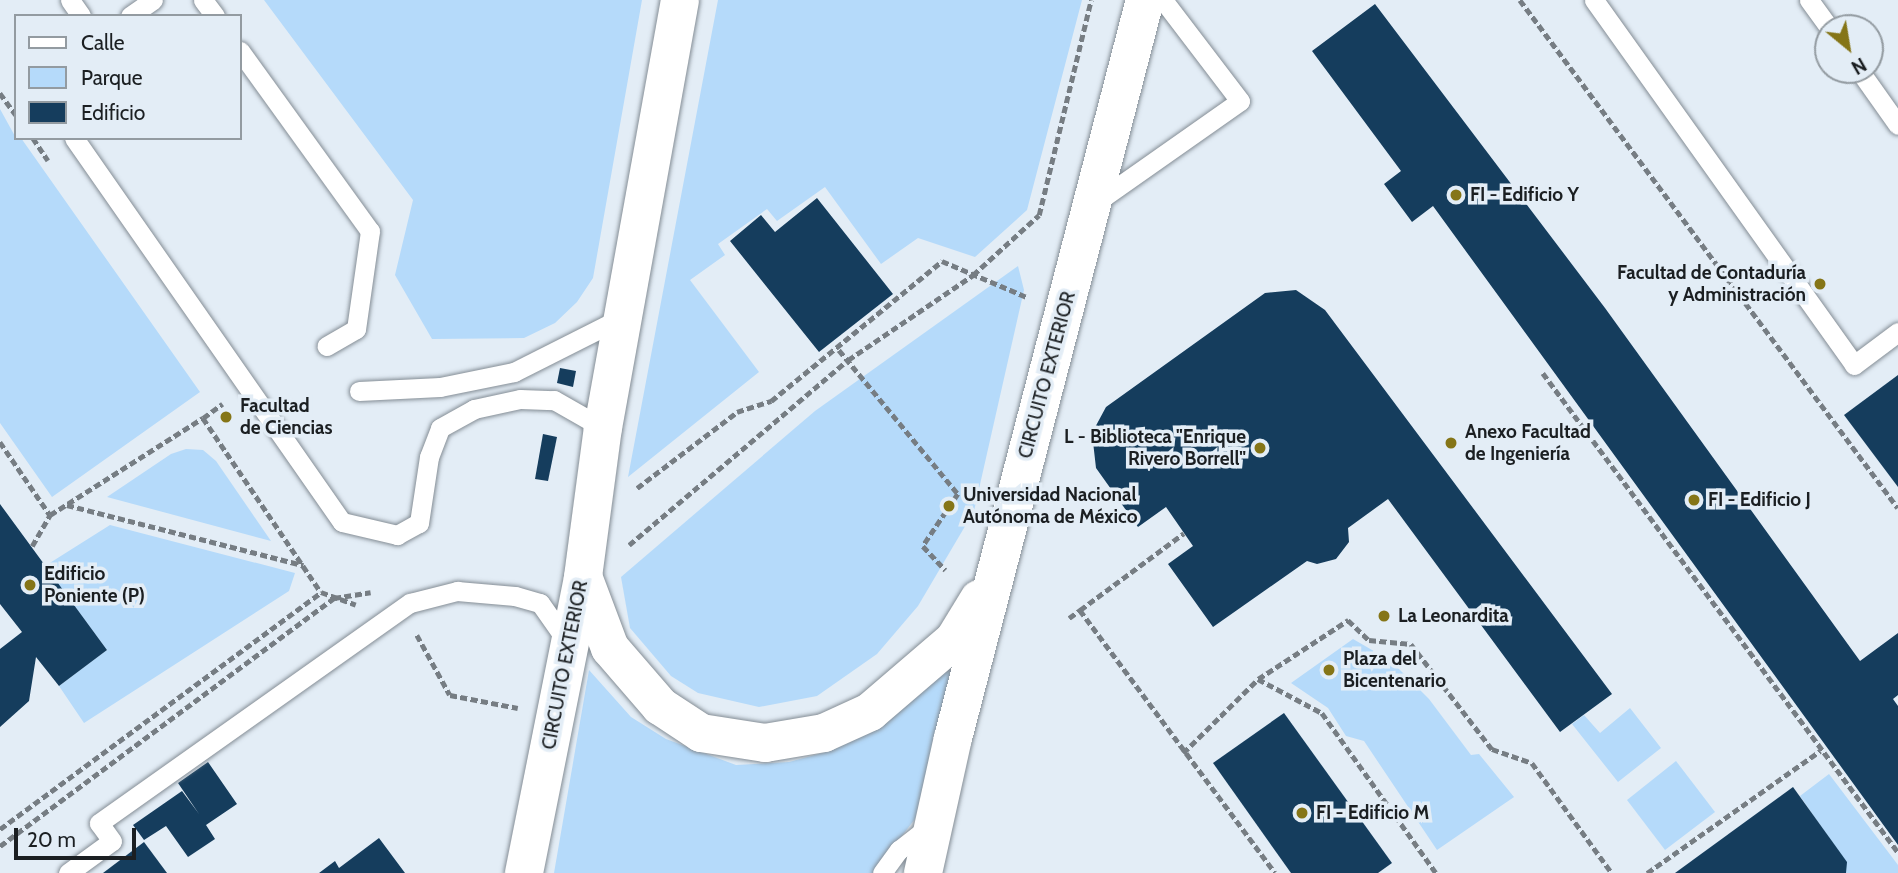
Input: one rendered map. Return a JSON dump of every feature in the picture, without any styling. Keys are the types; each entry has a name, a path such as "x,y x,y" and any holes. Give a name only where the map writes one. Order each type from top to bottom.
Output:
{"street":[{"name":"CIRCUITO EXTERIOR","path":"524,873 583,577 603,428 680,0"},
{"name":"CIRCUITO EXTERIOR","path":"923,873 996,573 1145,0"},
{"path":"583,577 610,648 660,706 692,729 714,737 782,744 824,733 870,712 954,640 996,573"}],"lane":[{"path":"133,14 153,0"},
{"path":"1091,205 1240,101 1163,0"},
{"path":"1594,0 1854,365 1898,332"},
{"path":"242,54 370,231 356,329 326,346"},
{"path":"1869,84 1898,125"},
{"path":"75,140 342,522 397,535 419,523 429,457 440,428 474,409 520,399 554,400 603,428"},
{"path":"359,391 440,387 514,372 624,316"},
{"path":"68,873 112,841 99,823 410,603 457,591 516,596 540,603 570,646"},
{"path":"882,873 899,850 934,823"}],"path":[{"path":"624,548 848,360 973,275 1039,215 1091,0"},
{"path":"1520,0 1898,508"},
{"path":"0,93 14,112"},
{"path":"633,492 737,412 771,401 839,350 942,261 1037,302"},
{"path":"839,350 958,494 923,546 945,570"},
{"path":"1544,373 1820,751 1898,852"},
{"path":"32,546 50,515 203,418 321,592 359,606"},
{"path":"0,442 50,515"},
{"path":"66,505 304,565"},
{"path":"1069,618 1184,533"},
{"path":"0,829 321,592"},
{"path":"1080,610 1182,753 1275,873"},
{"path":"1182,753 1198,743 1258,679 1348,620 1370,640 1411,644 1492,749 1532,764 1612,873"},
{"path":"0,846 301,622"},
{"path":"415,630 450,695 519,708"},
{"path":"1258,679 1322,713 1436,873"},
{"path":"1647,873 1820,751"}],"green space":[{"path":"264,0 642,0 593,278 577,302 555,323 524,338 432,339 395,275 413,200"},
{"path":"718,0 1082,0 1027,210 975,257 918,238 881,264 825,187 777,221 767,209 718,244 725,255 690,280 759,372 628,477"},
{"path":"0,109 14,134 14,140 22,140 200,392 52,497 0,423"},
{"path":"1018,266 1024,290 974,511 918,606 877,654 817,696 759,707 698,693 671,676 630,628 621,577 815,411"},
{"path":"186,449 203,450 216,461 271,541 107,497 171,454"},
{"path":"110,525 295,573 289,591 84,723 59,686 107,650 45,566"},
{"path":"1353,639 1391,661 1429,699 1471,755 1479,754 1514,797 1437,850 1364,741 1346,736 1328,708 1291,683"},
{"path":"961,655 915,819 873,873 554,873 589,670 631,717 666,739 736,765 789,762 822,753 863,730"},
{"path":"1630,708 1661,748 1618,782 1572,724 1584,715 1600,733"},
{"path":"1676,761 1715,812 1665,850 1627,800"},
{"path":"1829,774 1898,865 1898,873 1846,873 1846,862 1800,796"}],"building":[{"path":"1375,4 1605,308 1860,661 1898,633 1898,695 1893,699 1898,706 1898,845 1433,206 1412,222 1384,184 1401,171 1312,51"},
{"path":"817,198 893,294 819,352 730,241 761,215 775,232"},
{"name":"L - Biblioteca \"Enrique Rivero Borrell\"","path":"1296,290 1325,310 1612,694 1560,732 1388,499 1348,528 1349,542 1336,559 1317,564 1307,561 1213,627 1168,564 1193,546 1166,507 1138,527 1096,468 1092,433 1106,407 1265,293"},
{"path":"560,368 576,371 573,387 557,383"},
{"path":"1898,375 1898,487 1844,415"},
{"path":"543,434 557,437 548,481 535,479"},
{"name":"Edificio Poniente (P)","path":"0,504 107,650 59,686 36,657 29,701 0,727 0,649 22,632 0,604"},
{"name":"FI - Edificio M","path":"1284,713 1392,863 1378,873 1291,873 1213,763"},
{"path":"208,762 237,804 206,825 215,839 188,857 166,826 144,840 133,825 182,791 199,814 178,783"},
{"path":"1793,787 1847,862 1846,873 1675,873"},
{"path":"379,838 405,873 319,873 335,861 339,868"},
{"path":"144,842 167,873 103,873"}],"place":[{"name":"FI - Edificio Y","path":"1456,195"},
{"name":"Facultad de Contaduría y Administración","path":"1820,284"},
{"name":"Facultad de Ciencias","path":"226,417"},
{"name":"Anexo Facultad de Ingeniería","path":"1451,443"},
{"name":"L - Biblioteca \"Enrique Rivero Borrell\"","path":"1260,448"},
{"name":"FI - Edificio J","path":"1694,500"},
{"name":"Universidad Nacional Autónoma de México","path":"949,506"},
{"name":"Edificio Poniente (P)","path":"30,585"},
{"name":"La Leonardita","path":"1384,616"},
{"name":"Plaza del Bicentenario","path":"1329,670"},
{"name":"FI - Edificio M","path":"1302,813"}]}
